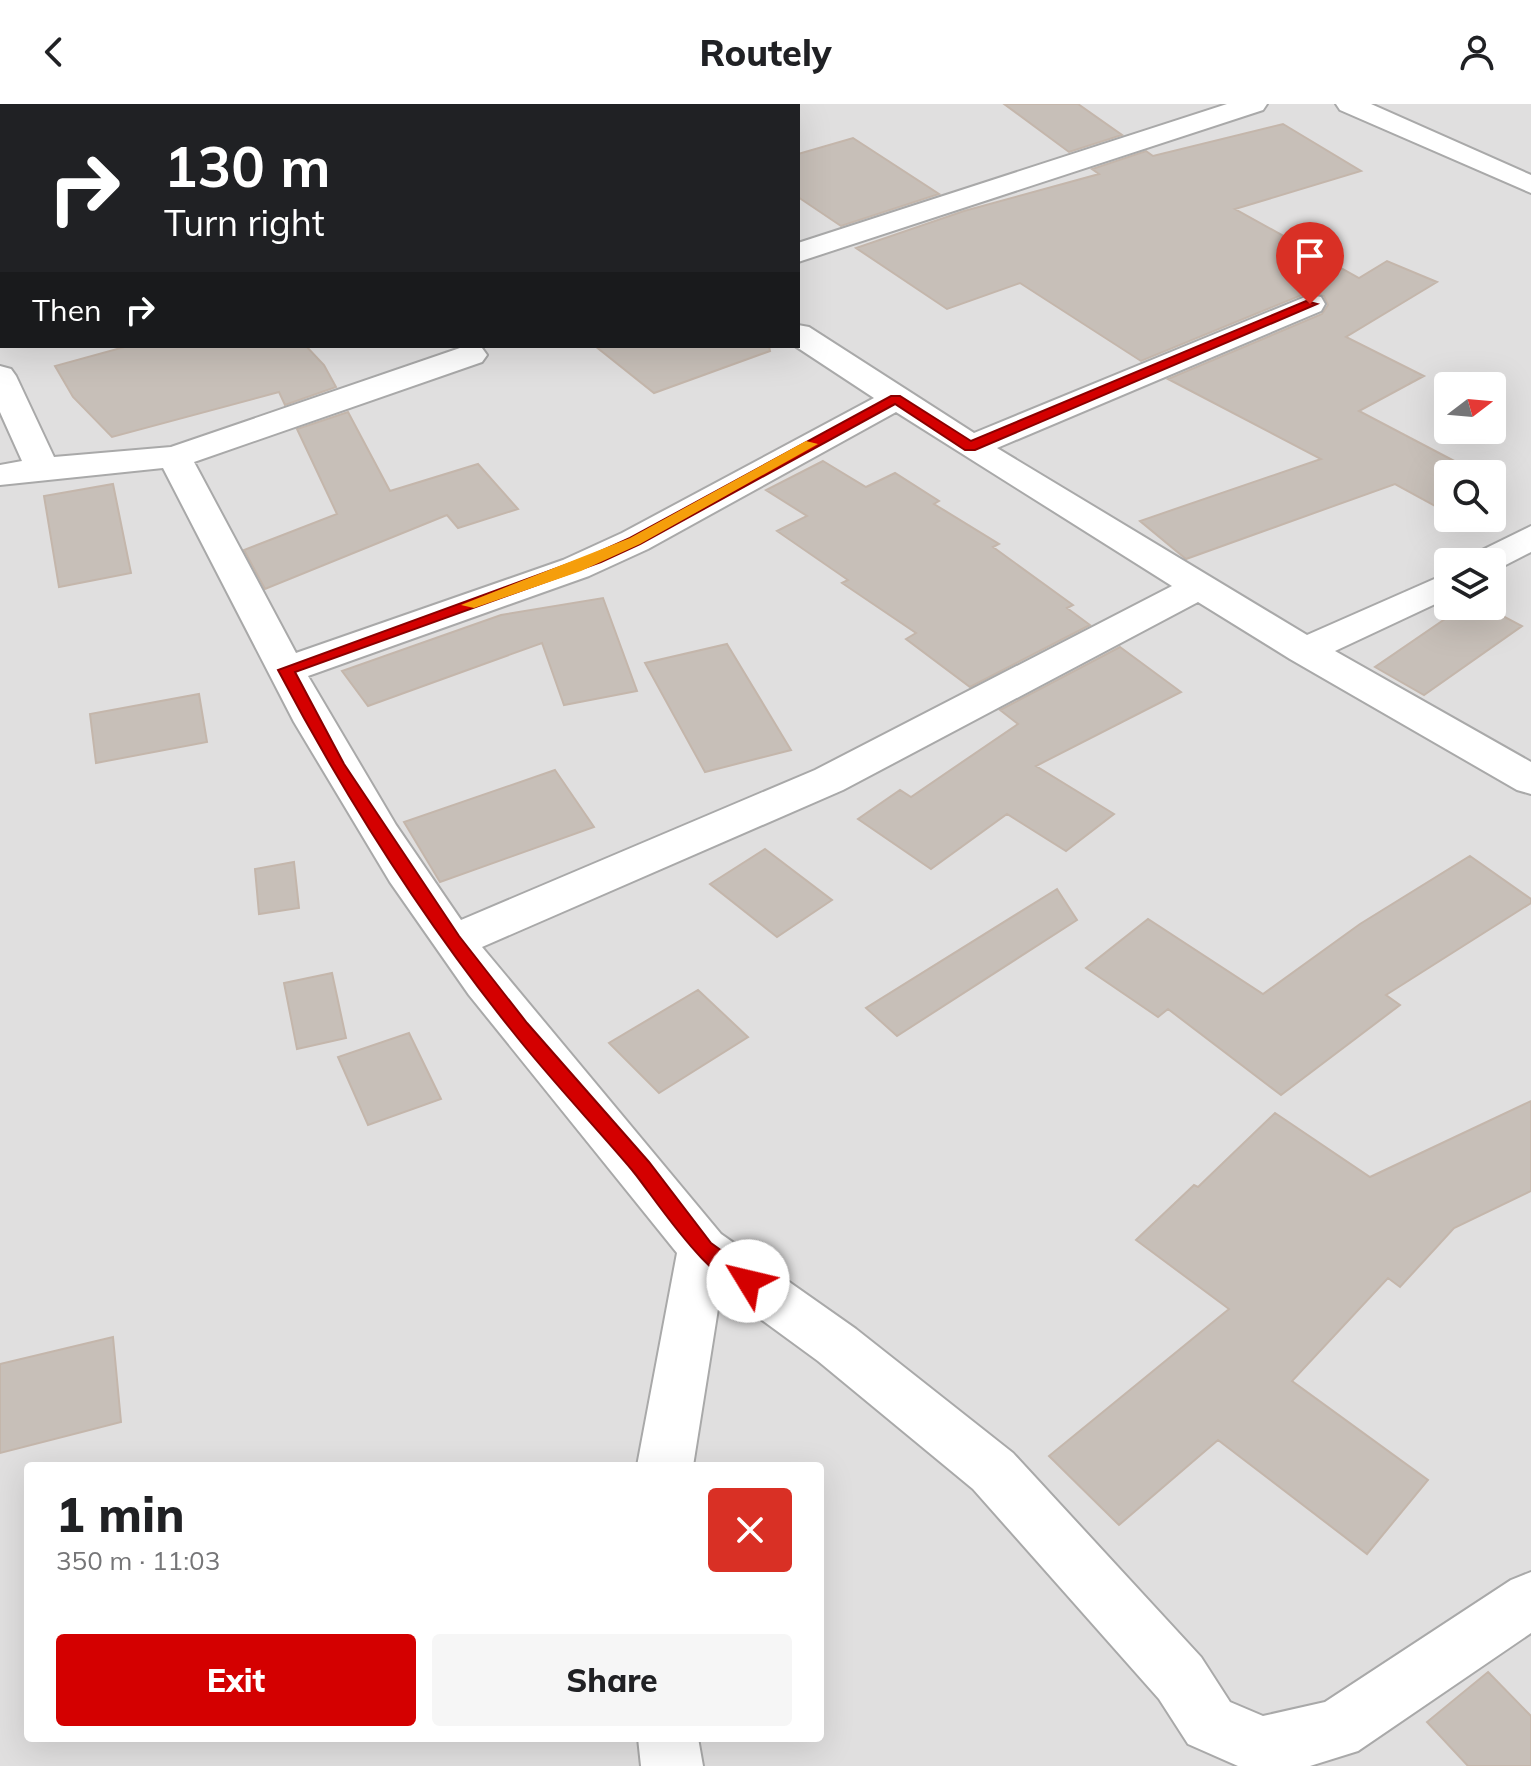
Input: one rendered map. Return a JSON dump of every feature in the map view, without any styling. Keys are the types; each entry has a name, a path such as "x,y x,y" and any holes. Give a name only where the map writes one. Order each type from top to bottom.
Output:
{"street":[{"path":"800,252 1254,104"},
{"path":"1349,104 1531,185"},
{"path":"970,447 1310,304"},
{"path":"800,335 970,447 1303,651 1531,780"},
{"path":"0,475 42,468 175,457 471,355"},
{"path":"0,376 42,468"},
{"path":"286,670 588,563 635,541 896,399"},
{"path":"175,457 196,505 337,765 453,941 520,1028 642,1167 703,1249 837,1345 993,1471 1180,1678 1209,1723 1263,1746 1337,1730 1531,1599"},
{"path":"1506,551 1531,537"},
{"path":"453,941 829,780 1198,587"},
{"path":"1303,651 1434,590"},
{"path":"666,1462 703,1249"},
{"path":"669,1742 672,1766"}],"shaded area":[{"path":"800,104 1531,104 1531,1766 0,1766 0,348 800,348"}],"building":[{"path":"1004,104 1078,104 1122,135 1069,152"},
{"path":"1283,124 1361,171 1235,209 1359,278 1387,261 1437,282 1346,337 1424,376 1359,411 1452,460 1434,460 1434,505 1395,484 1186,559 1140,521 1321,459 1168,379 1322,314 1328,305 1324,296 1309,292 1141,361 1020,283 947,309 856,248 964,211 1099,174 1092,169 1146,151 1153,156"},
{"path":"853,138 939,194 841,226 800,198 800,153"},
{"path":"121,348 308,348 324,365 336,387 285,405 279,392 112,437 73,397 55,366"},
{"path":"598,348 769,348 770,351 654,393"},
{"path":"348,412 390,491 478,464 518,509 458,528 447,515 265,589 244,550 337,514 297,429"},
{"path":"823,461 866,487 895,473 939,501 934,504 999,544 993,547 1073,605 1067,608 1090,625 970,687 906,639 916,633 842,583 848,580 777,531 807,516 766,490"},
{"path":"113,484 131,573 59,587 44,496"},
{"path":"603,598 637,691 564,705 542,643 368,706 342,671 501,615"},
{"path":"1506,618 1522,626 1424,695 1375,667 1444,620 1506,620"},
{"path":"727,644 791,750 705,772 645,663"},
{"path":"1120,647 1181,692 1036,766 1114,814 1066,851 1007,814 931,869 858,819 900,790 911,797 1018,724 1000,710"},
{"path":"199,694 207,742 96,763 90,714"},
{"path":"555,770 594,827 440,882 404,822"},
{"path":"765,849 832,900 777,937 710,884"},
{"path":"1470,856 1531,899 1531,903 1386,995 1400,1005 1281,1095 1168,1009 1158,1017 1086,968 1148,919 1263,994 1360,924"},
{"path":"294,862 299,908 259,914 255,869"},
{"path":"1057,889 1077,920 897,1036 866,1008"},
{"path":"332,973 346,1038 297,1049 284,983"},
{"path":"698,990 748,1037 659,1093 609,1043"},
{"path":"409,1033 441,1099 368,1125 338,1057"},
{"path":"1531,1101 1531,1191 1454,1228 1400,1287 1388,1278 1292,1381 1428,1480 1367,1554 1218,1440 1119,1525 1049,1456 1229,1309 1136,1240 1194,1185 1198,1187 1275,1113 1370,1177"},
{"path":"113,1337 121,1422 0,1453 0,1364"},
{"path":"1488,1672 1531,1716 1531,1766 1468,1766 1427,1722"}],"slow traffic":[{"path":"468,605 576,568 635,541 811,444"}],"route":[{"path":"748,1281 703,1249 642,1167 520,1028 453,941 337,765 286,670 576,568 635,541 734,484 896,399 970,447 1310,304"}]}
